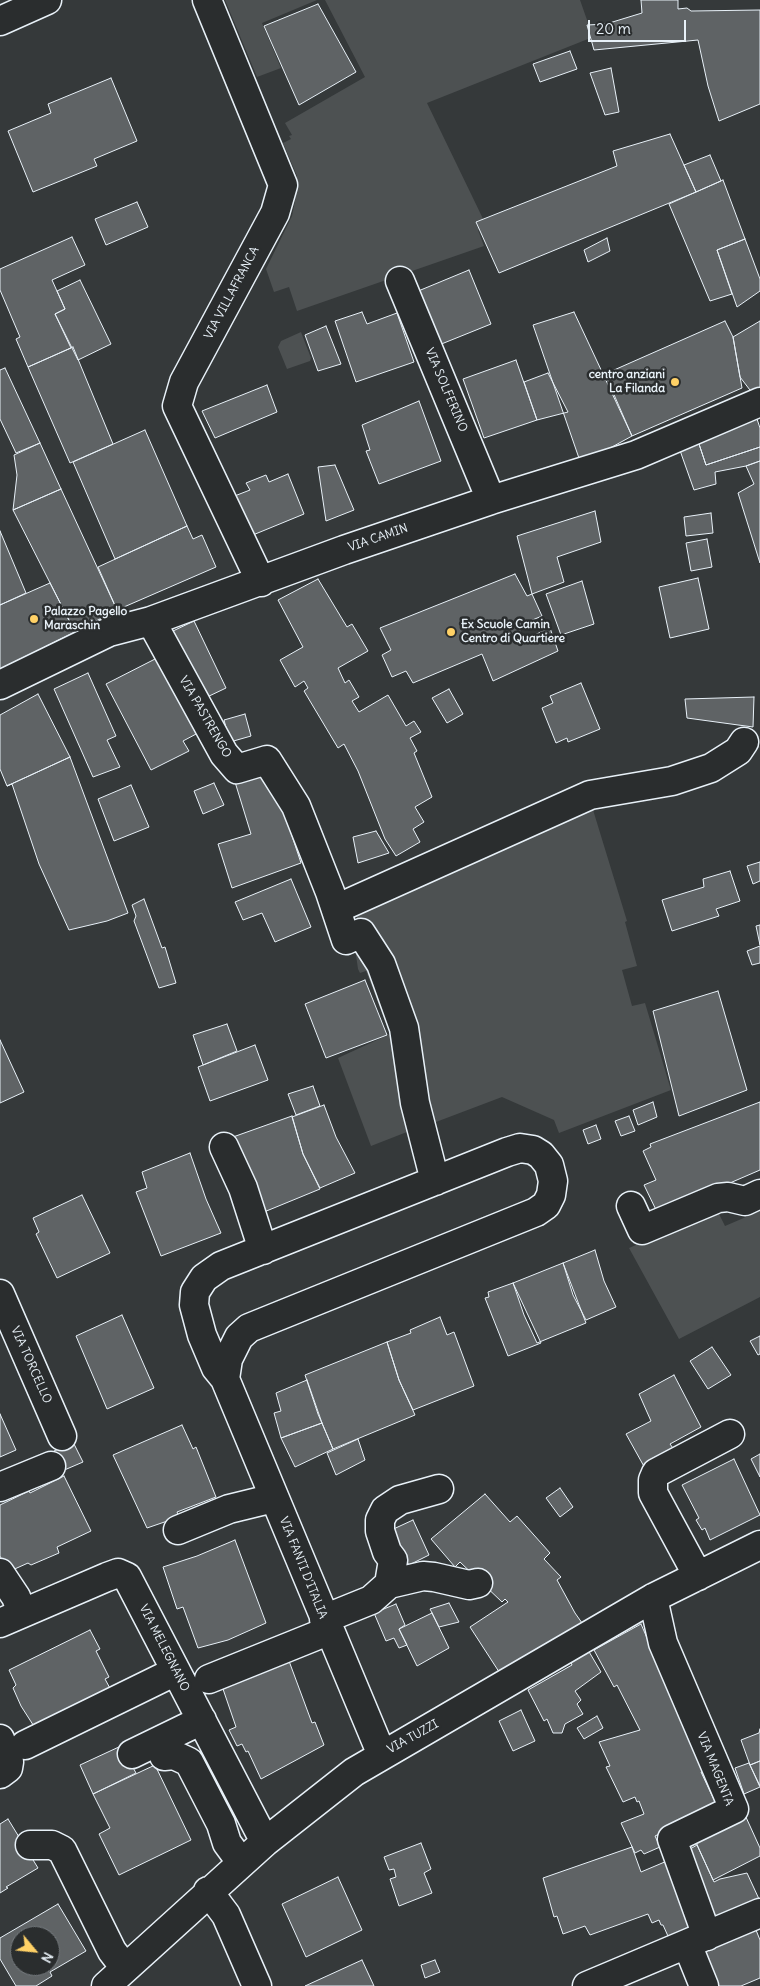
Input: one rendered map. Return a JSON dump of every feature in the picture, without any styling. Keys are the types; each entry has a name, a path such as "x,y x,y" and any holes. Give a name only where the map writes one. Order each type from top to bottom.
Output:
{"street":[{"path":"0,21 47,0"},
{"name":"VIA VILLAFRANCA","path":"207,0 283,185 275,213 184,382 177,406 260,582"},
{"name":"VIA SOLFERINO","path":"400,281 491,500"},
{"name":"VIA CAMIN","path":"0,685 109,632 151,621 344,550 491,500 636,455 760,402"},
{"name":"VIA PASTRENGO","path":"151,621 224,754 236,770 266,760 296,806 346,940 361,933 381,964 404,1028 415,1103 436,1181"},
{"path":"336,909 590,795 672,781 712,768 738,751 744,742"},
{"path":"224,1146 242,1188 262,1250"},
{"name":"VIA FANTI D'ITALIA","path":"239,1337 249,1328 536,1212 546,1205 551,1195 552,1181 549,1165 541,1155 533,1150 520,1148 221,1266 204,1278 195,1292 194,1305 198,1320 216,1368 225,1379 324,1622 382,1755"},
{"path":"631,1206 642,1230 718,1198 728,1197 745,1201 760,1194"},
{"name":"VIA TORCELLO","path":"0,1294 62,1436"},
{"path":"198,1320 226,1337 239,1337 228,1359 225,1379"},
{"path":"698,1576 653,1493 653,1480 656,1473 730,1434"},
{"path":"0,1487 51,1466"},
{"path":"389,1584 392,1560 387,1552 380,1531 380,1520 385,1510 400,1500 439,1489"},
{"path":"178,1530 229,1509 274,1498"},
{"name":"VIA TUZZI","path":"115,1977 241,1862 354,1772 653,1598 760,1545"},
{"path":"0,1573 16,1597 6,1618"},
{"name":"VIA MELEGNANO","path":"6,1618 107,1577 118,1573 124,1575 129,1580 265,1842"},
{"path":"212,1669 372,1600 389,1584 423,1576 434,1576 469,1585 478,1583"},
{"name":"VIA MAGENTA","path":"653,1598 664,1643 734,1809 672,1839 697,1940"},
{"path":"0,1774 8,1768 12,1742 176,1671"},
{"path":"132,1754 202,1720"},
{"path":"164,1756 174,1755 190,1762 221,1824 227,1843 241,1862"},
{"path":"30,1845 52,1845 62,1850 112,1950 115,1977"},
{"path":"208,1891 226,1915 257,1986"},
{"path":"588,1986 760,1913"},
{"path":"697,1940 704,1986"}],"shaded area":[{"path":"225,0 317,0 262,23 281,68 257,77"},
{"path":"325,0 580,0 593,37 427,103 487,227 478,230 484,246 297,311 289,287 274,292 266,269 292,216 295,201 297,176 283,143 291,139 289,136 292,135 285,123 365,77"},
{"path":"301,332 311,358 310,361 287,369 278,347 281,341"},
{"path":"590,800 627,921 625,922 637,966 622,970 632,1006 645,1003 671,1090 559,1133 554,1120 502,1097 428,1125 354,909"},
{"path":"355,948 384,983 412,1130 371,1146 338,1058 390,1034 366,971 360,973 358,969"},
{"path":"717,1210 725,1226 760,1211 760,1297 679,1339 629,1248"}],"building":[{"path":"641,0 678,0 678,9 687,8 691,11 760,10 760,104 719,121 708,86 698,40 594,50 587,25 606,24 642,13"},
{"path":"318,4 356,72 299,105 264,26"},
{"path":"570,51 577,69 540,82 533,64"},
{"path":"611,68 619,112 605,115 590,73"},
{"path":"111,78 137,141 94,159 97,166 33,192 8,131 51,113 48,104"},
{"path":"670,134 696,192 499,273 476,222 617,166 613,151"},
{"path":"710,155 721,181 696,192 684,165"},
{"path":"723,180 745,239 717,250 732,294 710,301 669,204"},
{"path":"137,202 148,227 106,245 95,219"},
{"path":"72,237 85,265 52,280 65,309 55,314 71,348 28,367 16,339 20,337 0,290 0,269"},
{"path":"607,238 610,251 588,262 584,250"},
{"path":"745,239 760,279 760,291 737,307 717,250"},
{"path":"469,270 491,324 434,347 411,294"},
{"path":"80,280 111,344 78,360 55,314 65,309 57,291"},
{"path":"362,312 367,324 397,313 414,362 356,382 335,321"},
{"path":"574,312 632,436 581,464 533,325"},
{"name":"centro anziani La Filanda","path":"725,321 733,337 742,388 632,436 605,374"},
{"path":"760,321 760,389 753,394 740,377 733,337"},
{"path":"326,326 341,364 318,371 305,335"},
{"path":"73,347 113,444 70,463 28,367"},
{"path":"516,360 537,420 484,438 463,379"},
{"path":"5,368 40,443 16,453 0,419 0,370"},
{"path":"548,373 568,412 537,420 524,382"},
{"path":"267,385 277,412 215,438 202,411"},
{"path":"419,401 441,461 379,484 366,451 370,450 362,425"},
{"path":"755,413 760,428 760,447 706,465 696,435"},
{"path":"145,430 187,526 115,559 73,462"},
{"path":"696,435 706,465 760,447 760,461 746,466 715,472 716,484 694,490 677,442"},
{"path":"40,443 61,489 13,510 17,475 14,455"},
{"path":"760,461 760,563 738,493 754,484 746,466"},
{"path":"335,465 354,510 326,521 318,467"},
{"path":"288,474 304,514 248,537 232,497 250,490 246,483 266,475 269,482"},
{"path":"61,489 117,610 75,632 13,510"},
{"path":"595,511 601,542 557,557 564,582 532,594 517,536"},
{"path":"711,513 713,533 686,536 684,517"},
{"path":"187,526 193,539 202,535 216,567 117,610 98,567"},
{"path":"0,531 26,593 0,605"},
{"path":"707,539 712,567 691,571 686,543"},
{"name":"Ex Scuole Camin Centro di Quartiere","path":"515,574 527,596 532,594 542,616 518,626 522,636 521,641 550,628 558,651 493,681 482,654 413,683 406,671 392,677 382,655 391,650 380,628"},
{"path":"698,578 709,629 670,638 659,587"},
{"path":"318,579 347,627 352,624 368,651 338,668 345,683 349,680 359,697 352,701 359,712 388,695 406,726 414,721 421,732 410,738 417,751 414,753 432,797 415,807 424,822 413,829 420,842 396,856 385,839 358,771 344,744 338,748 304,691 308,688 304,681 295,687 280,660 303,647 278,600"},
{"path":"582,581 594,624 561,635 546,594"},
{"name":"Palazzo Pagello Maraschin","path":"50,583 75,632 0,669 0,605"},
{"path":"194,621 226,688 205,698 173,631"},
{"path":"159,657 198,733 183,741 189,751 151,770 106,684"},
{"path":"88,673 116,736 107,740 120,767 93,777 54,689"},
{"path":"581,683 600,729 568,742 567,738 556,743 542,708 553,703 550,696"},
{"path":"449,689 463,714 447,723 432,698"},
{"path":"38,694 70,757 7,786 0,769 0,715"},
{"path":"754,697 753,727 687,718 685,699"},
{"path":"245,714 251,736 230,742 224,720"},
{"path":"70,757 128,913 107,921 69,930 39,864 12,784 7,786"},
{"path":"267,760 301,863 232,888 218,844 251,834 235,782"},
{"path":"214,783 224,805 203,814 194,791"},
{"path":"131,785 149,827 114,841 98,799"},
{"path":"376,831 389,853 358,863 353,837"},
{"path":"760,862 760,881 753,884 747,866"},
{"path":"730,871 740,901 716,909 719,916 672,931 662,900 704,887 703,879"},
{"path":"291,879 311,927 275,942 262,913 243,920 235,902"},
{"path":"144,899 162,948 165,947 176,983 159,988 134,921 136,916 132,905"},
{"path":"760,925 760,945 756,926"},
{"path":"760,946 760,963 752,965 747,951"},
{"path":"365,980 387,1035 326,1058 305,1004"},
{"path":"718,991 747,1090 679,1116 653,1011"},
{"path":"227,1024 237,1051 203,1065 193,1035"},
{"path":"0,1040 24,1092 0,1103"},
{"path":"255,1045 268,1080 210,1101 198,1067"},
{"path":"313,1086 320,1106 296,1115 288,1094"},
{"path":"653,1102 657,1117 638,1125 633,1110"},
{"path":"760,1102 760,1170 658,1214 644,1185 656,1180 643,1151 651,1147 650,1144"},
{"path":"324,1105 336,1137 355,1173 320,1188 303,1154 292,1117"},
{"path":"292,1116 303,1154 320,1189 264,1212 233,1137"},
{"path":"629,1116 635,1131 621,1136 615,1121"},
{"path":"596,1125 601,1139 588,1144 583,1130"},
{"path":"190,1153 206,1199 221,1233 161,1256 136,1192 147,1188 142,1172"},
{"path":"82,1195 110,1253 57,1278 36,1234 39,1232 33,1218"},
{"path":"595,1250 604,1281 616,1307 586,1320 573,1295 563,1263"},
{"path":"563,1263 586,1323 537,1343 524,1315 513,1283"},
{"path":"513,1283 541,1343 508,1356 485,1298 489,1297 488,1292"},
{"path":"122,1315 154,1388 107,1409 76,1336"},
{"path":"440,1317 447,1335 454,1332 474,1386 413,1410 399,1380 387,1342 411,1333 410,1330"},
{"path":"760,1336 760,1354 758,1355 750,1341"},
{"path":"387,1342 399,1380 415,1415 333,1449 318,1414 305,1375"},
{"path":"712,1347 731,1375 708,1389 690,1361"},
{"path":"674,1375 701,1427 670,1444 675,1451 646,1470 626,1434 651,1421 639,1394"},
{"path":"307,1380 322,1423 281,1438 274,1413 281,1411 276,1393"},
{"path":"0,1414 16,1450 0,1457"},
{"path":"322,1423 333,1449 295,1467 281,1438"},
{"path":"182,1425 193,1449 196,1447 216,1497 177,1512 179,1517 147,1528 113,1455"},
{"path":"358,1439 365,1460 336,1475 327,1453"},
{"path":"73,1442 83,1462 62,1471 54,1451"},
{"path":"760,1454 760,1477 751,1459"},
{"path":"734,1459 760,1515 710,1540 705,1528 702,1530 696,1520 699,1518 682,1485"},
{"path":"64,1476 91,1531 57,1547 59,1553 8,1572 0,1556 0,1505"},
{"path":"560,1488 573,1507 560,1517 546,1498"},
{"path":"485,1494 510,1522 517,1516 550,1553 544,1559 561,1577 557,1580 575,1613 587,1630 503,1678 470,1627 508,1602 505,1599 502,1602 460,1562 455,1567 431,1539"},
{"path":"413,1520 429,1555 409,1565 387,1532"},
{"path":"235,1540 266,1623 228,1640 198,1648 183,1607 177,1609 163,1567 197,1556"},
{"path":"449,1603 459,1622 439,1627 430,1609"},
{"path":"396,1604 405,1625 399,1629 407,1645 399,1648 394,1638 386,1641 374,1613"},
{"path":"432,1613 449,1648 417,1666 399,1629"},
{"path":"641,1624 704,1771 701,1772 717,1806 655,1836 660,1847 644,1854 641,1850 635,1853 621,1823 644,1814 639,1801 637,1802 635,1797 623,1802 606,1767 610,1766 599,1742 640,1730 617,1685 614,1687 594,1650"},
{"path":"90,1630 100,1649 96,1651 109,1677 105,1679 112,1692 37,1731 21,1706 13,1688 16,1685 9,1670"},
{"path":"588,1650 601,1672 575,1691 581,1700 577,1704 583,1714 565,1724 562,1733 553,1733 547,1719 544,1721 528,1690 572,1665 570,1660"},
{"path":"289,1661 312,1723 315,1722 324,1745 261,1779 248,1751 246,1752 242,1744 237,1746 229,1730 236,1727 223,1689"},
{"path":"521,1710 535,1741 513,1751 499,1721"},
{"path":"597,1716 603,1728 584,1739 577,1728"},
{"path":"760,1729 760,1761 750,1765 741,1740 759,1733"},
{"path":"121,1746 136,1773 93,1794 80,1765"},
{"path":"760,1761 760,1786 750,1765"},
{"path":"749,1763 760,1787 744,1794 735,1768"},
{"path":"155,1765 191,1840 119,1875 99,1834 110,1828 93,1794"},
{"path":"745,1815 760,1848 760,1856 713,1880 694,1838"},
{"path":"8,1819 38,1868 6,1887 8,1888 0,1893 0,1824"},
{"path":"421,1843 431,1869 424,1873 432,1893 399,1906 390,1879 396,1877 394,1869 389,1870 384,1857"},
{"path":"697,1845 714,1882 747,1873 759,1899 710,1923 685,1852"},
{"path":"632,1847 641,1872 667,1861 694,1935 672,1945 663,1925 661,1925 659,1920 652,1923 648,1914 590,1935 585,1926 563,1934 557,1916 554,1917 543,1878"},
{"path":"338,1877 362,1930 306,1957 282,1904"},
{"path":"58,1904 86,1951 60,1966 60,1926 20,1926"},
{"path":"754,1925 760,1940 760,1978 741,1986 713,1986 697,1949"},
{"path":"10,1932 10,1976 0,1959 0,1938"},
{"path":"362,1960 374,1986 305,1986"},
{"path":"435,1960 440,1972 425,1978 421,1965"},
{"path":"10,1976 52,1976 36,1986 16,1986"}],"place":[{"name":"centro anziani La Filanda","path":"675,382"},
{"name":"Palazzo Pagello Maraschin","path":"34,619"},
{"name":"Ex Scuole Camin Centro di Quartiere","path":"451,632"}]}
